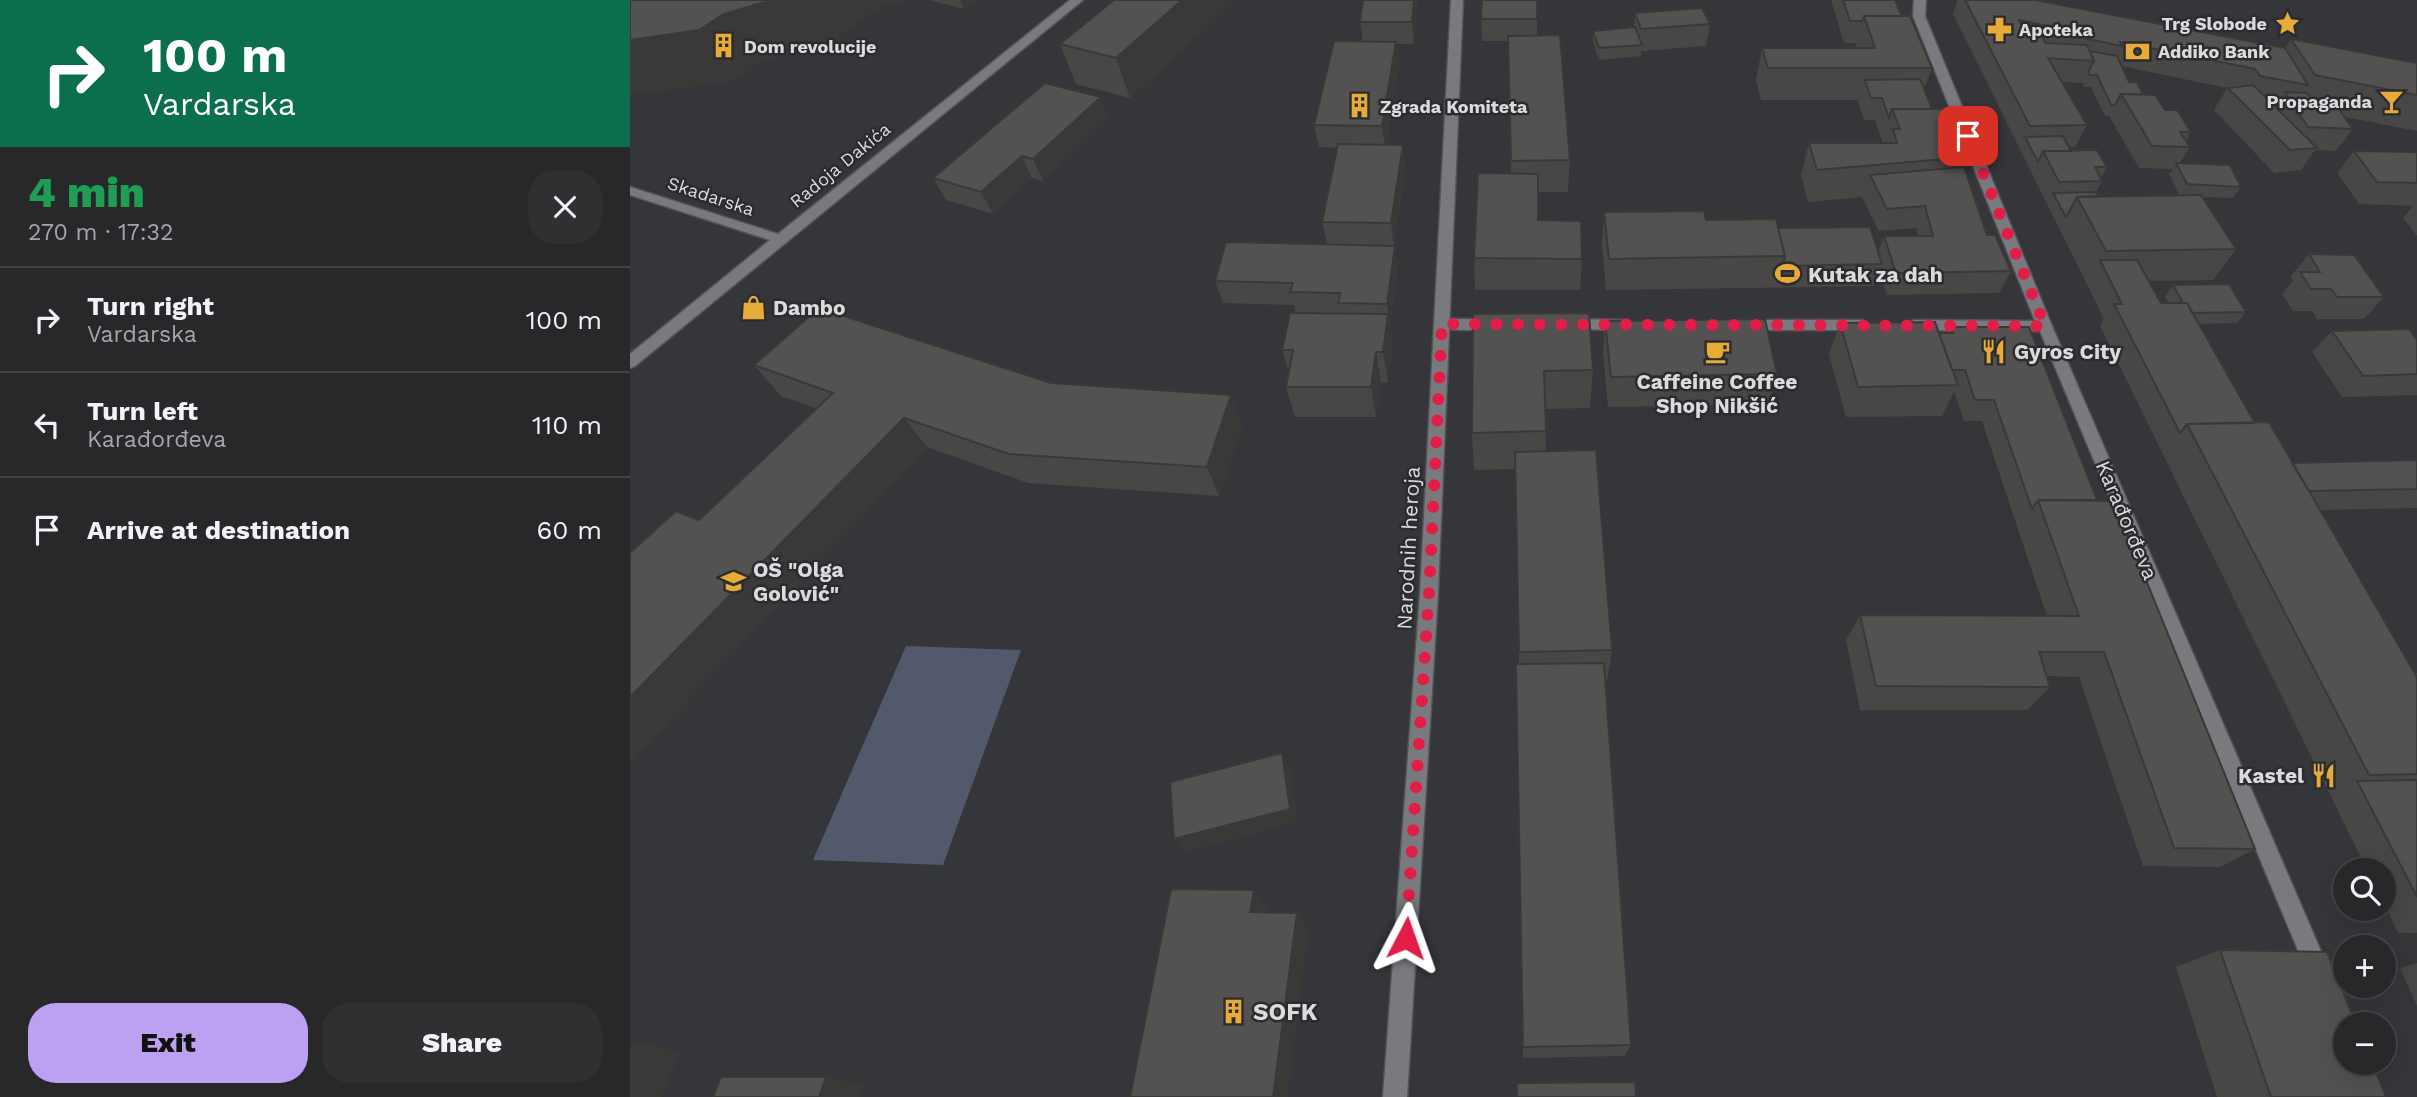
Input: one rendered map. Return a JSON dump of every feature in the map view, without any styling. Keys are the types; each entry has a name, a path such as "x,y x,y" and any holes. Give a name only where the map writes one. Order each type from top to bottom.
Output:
{"street":[{"name":"Radoja Dakića","path":"630,362 1077,0"},
{"name":"Narodnih heroja","path":"1395,1097 1429,593 1457,0"},
{"name":"Karađorđeva","path":"1920,0 1920,16 2045,326 2325,989"},
{"name":"Skadarska","path":"630,191 780,239"},
{"path":"1442,324 1508,324"},
{"path":"1550,324 1646,325"},
{"path":"1729,325 2045,326"}],"shaded area":[{"path":"906,646 1021,650 943,865 813,860"}],"building":[{"path":"630,0 772,0 724,14 699,30 630,40"},
{"path":"1114,0 1182,0 1116,58 1060,44"},
{"path":"1363,0 1414,0 1412,22 1360,22"},
{"path":"1482,0 1537,0 1537,19 1481,19"},
{"path":"1843,0 1895,0 1902,16 1864,16 1862,21 1850,21"},
{"path":"1965,0 2035,0 2285,48 2308,85 2260,76 2255,69 2120,42 2122,46 2084,38 2081,33 2019,20 2028,37 2042,36 2045,43 2087,45 2094,61 2048,58 2087,125 2030,126"},
{"path":"1702,8 1710,24 1641,29 1635,13"},
{"path":"1864,16 1910,16 1932,68 1768,68 1762,48 1875,48"},
{"path":"1635,27 1642,45 1599,48 1593,31"},
{"path":"1560,35 1570,160 1511,161 1508,36"},
{"path":"2291,39 2417,63 2417,95 2315,75"},
{"name":"Zgrada Komiteta","path":"1334,41 1396,42 1382,126 1314,125"},
{"path":"2090,51 2117,56 2129,82 2137,82 2143,94 2121,94 2115,105 2111,105 2097,75 2090,75 2088,72 2094,61"},
{"path":"1920,79 1932,109 1892,109 1889,118 1882,98 1871,98 1865,80"},
{"path":"1045,83 1101,97 1033,159 1022,156 981,192 933,178"},
{"path":"2253,85 2317,148 2290,150 2228,88"},
{"path":"2285,92 2307,93 2315,105 2336,105 2353,129 2308,127"},
{"path":"2121,94 2155,95 2165,110 2177,110 2191,132 2180,132 2190,147 2152,146"},
{"path":"1892,109 1950,109 1968,157 1817,170 1809,143 1897,143 1893,129 1900,129"},
{"path":"2063,136 2071,151 2043,151 2038,162 2025,137"},
{"path":"1338,144 1403,145 1391,223 1322,222"},
{"path":"2097,150 2107,167 2095,167 2102,181 2059,182 2043,151"},
{"path":"2354,151 2417,152 2417,183 2377,182"},
{"path":"2176,163 2230,165 2241,187 2187,184"},
{"path":"1964,167 1987,235 1995,235 2011,271 1896,273 1884,236 1933,236 1925,206 1887,209 1870,175"},
{"path":"1478,173 1538,174 1538,220 1581,221 1582,259 1474,258"},
{"path":"2096,192 2099,196 2077,197 2066,217 2053,193"},
{"path":"2201,195 2236,249 2106,251 2077,197"},
{"path":"1704,211 1706,220 1776,219 1785,256 1609,259 1604,212"},
{"path":"1870,227 1882,264 1783,266 1785,256 1778,228"},
{"path":"1226,242 1395,246 1387,304 1338,303 1340,293 1290,292 1293,283 1215,281"},
{"path":"2309,254 2354,255 2384,297 2337,297 2331,289 2311,289 2300,272 2320,272"},
{"path":"2100,260 2137,260 2161,303 2187,303 2255,423 2187,424 2180,433 2114,304 2122,304"},
{"path":"2229,284 2246,312 2192,313 2173,285"},
{"path":"819,308 1051,383 1231,395 1207,467 1009,454 904,418 630,697 630,553 676,511 699,520 833,393 754,365"},
{"path":"1290,313 1388,314 1383,352 1376,352 1371,387 1286,387 1293,350 1282,350"},
{"path":"1589,313 1593,370 1544,371 1546,431 1472,433 1473,314"},
{"path":"1765,319 1777,374 1611,377 1605,321"},
{"path":"1935,322 1958,385 1858,387 1840,323"},
{"path":"1951,327 2029,327 2097,500 2038,500 2032,509 1994,400 1975,400 1965,370 1952,370 1939,333 1953,333"},
{"path":"2409,329 2417,340 2417,374 2363,376 2332,331"},
{"path":"2269,422 2417,677 2417,774 2369,775 2187,424"},
{"path":"1596,450 1612,650 1519,652 1515,452"},
{"path":"2417,460 2417,489 2309,491 2292,463"},
{"path":"2038,500 2114,501 2255,849 2174,848 2104,652 2039,652 2050,687 1876,686 1860,615 2079,616"},
{"path":"1604,663 1631,1045 1523,1047 1516,664"},
{"path":"1282,753 1290,809 1174,839 1170,782"},
{"path":"2417,780 2417,897 2357,781"},
{"name":"SOFK","path":"1171,889 1254,890 1250,912 1297,913 1273,1097 1130,1097"},
{"path":"2220,950 2327,952 2333,967 2333,998 2346,998 2351,1012 2333,1012 2333,1075 2377,1075 2386,1097 2271,1097"},
{"path":"721,1077 826,1077 819,1097 713,1097"},
{"path":"1635,1082 1636,1097 1517,1097 1517,1083"}],"place":[{"name":"Trg Slobode","path":"2287,23"},
{"name":"Apoteka","path":"1999,29"},
{"name":"Dom revolucije","path":"724,46"},
{"name":"Addiko Bank","path":"2138,51"},
{"name":"Propaganda","path":"2392,101"},
{"name":"Zgrada Komiteta","path":"1360,106"},
{"name":"Kutak za dah","path":"1788,274"},
{"name":"Dambo","path":"753,307"},
{"name":"Gyros City","path":"1994,351"},
{"name":"Caffeine Coffee Shop Nikšić","path":"1717,352"},
{"name":"OŠ \"Olga Golović\"","path":"733,581"},
{"name":"Kastel","path":"2324,775"},
{"name":"SOFK","path":"1233,1012"}],"route":[{"path":"1406,938 1429,593 1442,324 2045,326 1968,136"}]}
